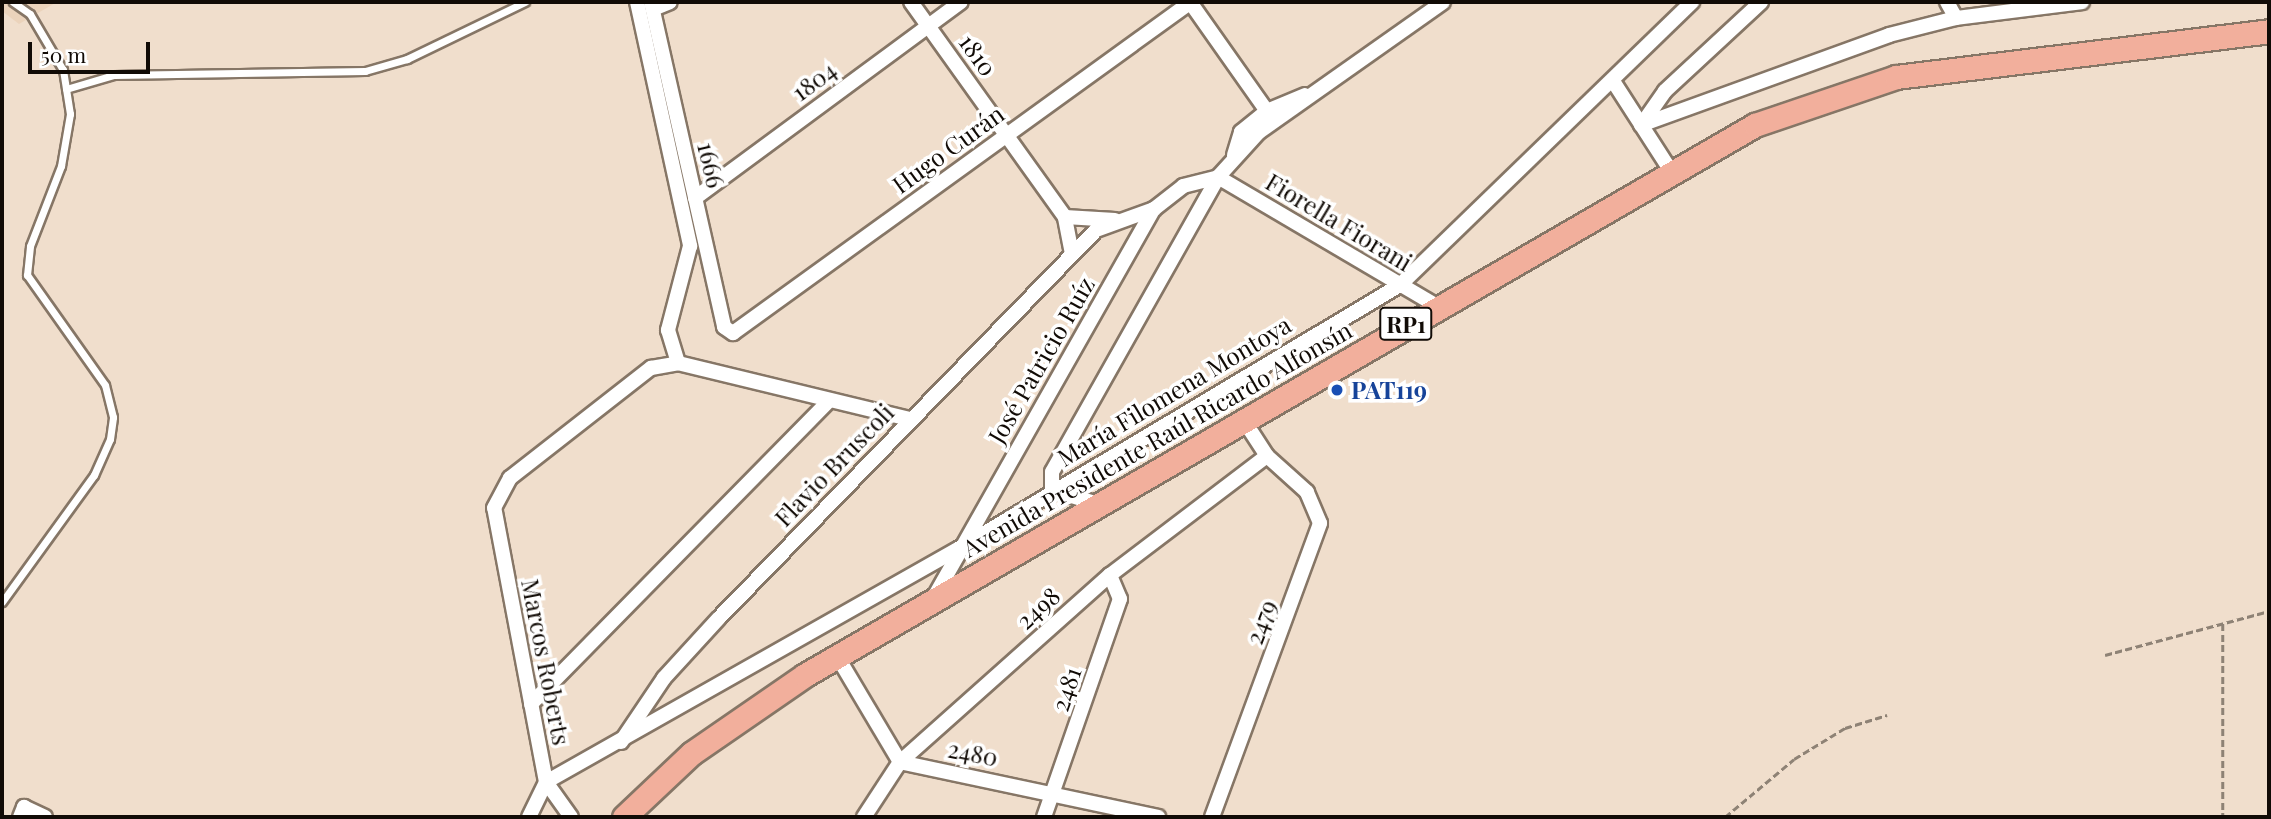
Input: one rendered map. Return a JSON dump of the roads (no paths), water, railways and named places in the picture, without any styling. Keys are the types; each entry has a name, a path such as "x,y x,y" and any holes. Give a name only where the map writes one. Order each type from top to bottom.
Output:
{"main road":[{"name":"Avenida Presidente Raúl Ricardo Alfonsín","path":"624,817 692,753 837,656 1437,306 1755,125 1896,77 1989,61 2269,31"}],"street":[{"path":"637,2 690,246 668,330 678,363 828,402 909,419"},
{"path":"652,5 670,2"},
{"name":"1810","path":"911,2 1065,217"},
{"name":"1804","path":"695,198 961,2"},
{"path":"1190,2 1267,111"},
{"name":"Hugo Curán","path":"733,333 1190,2"},
{"path":"1098,504 1052,490 1060,449 1219,177 1259,131 1443,2"},
{"name":"María Filomena Montoya","path":"546,782 621,743 958,549 1052,490 1400,285 1692,2"},
{"path":"1642,125 1665,91 1761,2"},
{"path":"1947,2 1956,18"},
{"path":"1642,125 1802,64 1956,18 2082,2"},
{"name":"1666","path":"652,5 724,327 733,333"},
{"path":"1613,81 1671,171"},
{"path":"1233,159 1241,132 1267,111 1313,94"},
{"name":"Fiorella Fiorani","path":"1219,177 1437,306"},
{"name":"José Patricio Ruíz","path":"933,599 958,549 1154,209 1182,186 1219,177"},
{"path":"1072,254 1065,217 1116,220 1154,209"},
{"name":"Flavio Bruscoli","path":"621,743 664,678 909,419 1096,230 1116,220"},
{"name":"Marcos Roberts","path":"571,817 546,782 494,508 510,478 651,368 678,363"},
{"name":"Flavio Bruscoli","path":"531,704 828,402"},
{"name":"2479","path":"1212,817 1320,523 1307,492 1267,456 1243,419"},
{"name":"2498","path":"864,817 900,762 1110,575 1267,456"},
{"name":"2481","path":"1044,817 1120,599 1110,575"},
{"path":"837,656 900,762"},
{"name":"2480","path":"900,762 1055,791 1158,817"},
{"path":"529,817 546,782"},
{"path":"22,812 46,817"}],"lane":[{"path":"2,602 94,475 110,439 113,417 105,385 27,275 30,246 61,166 71,114 63,69 30,14 13,2"},
{"path":"66,89 114,75 365,71 407,59 525,2"}],"place":[{"name":"PAT119","path":"1337,390"}]}
